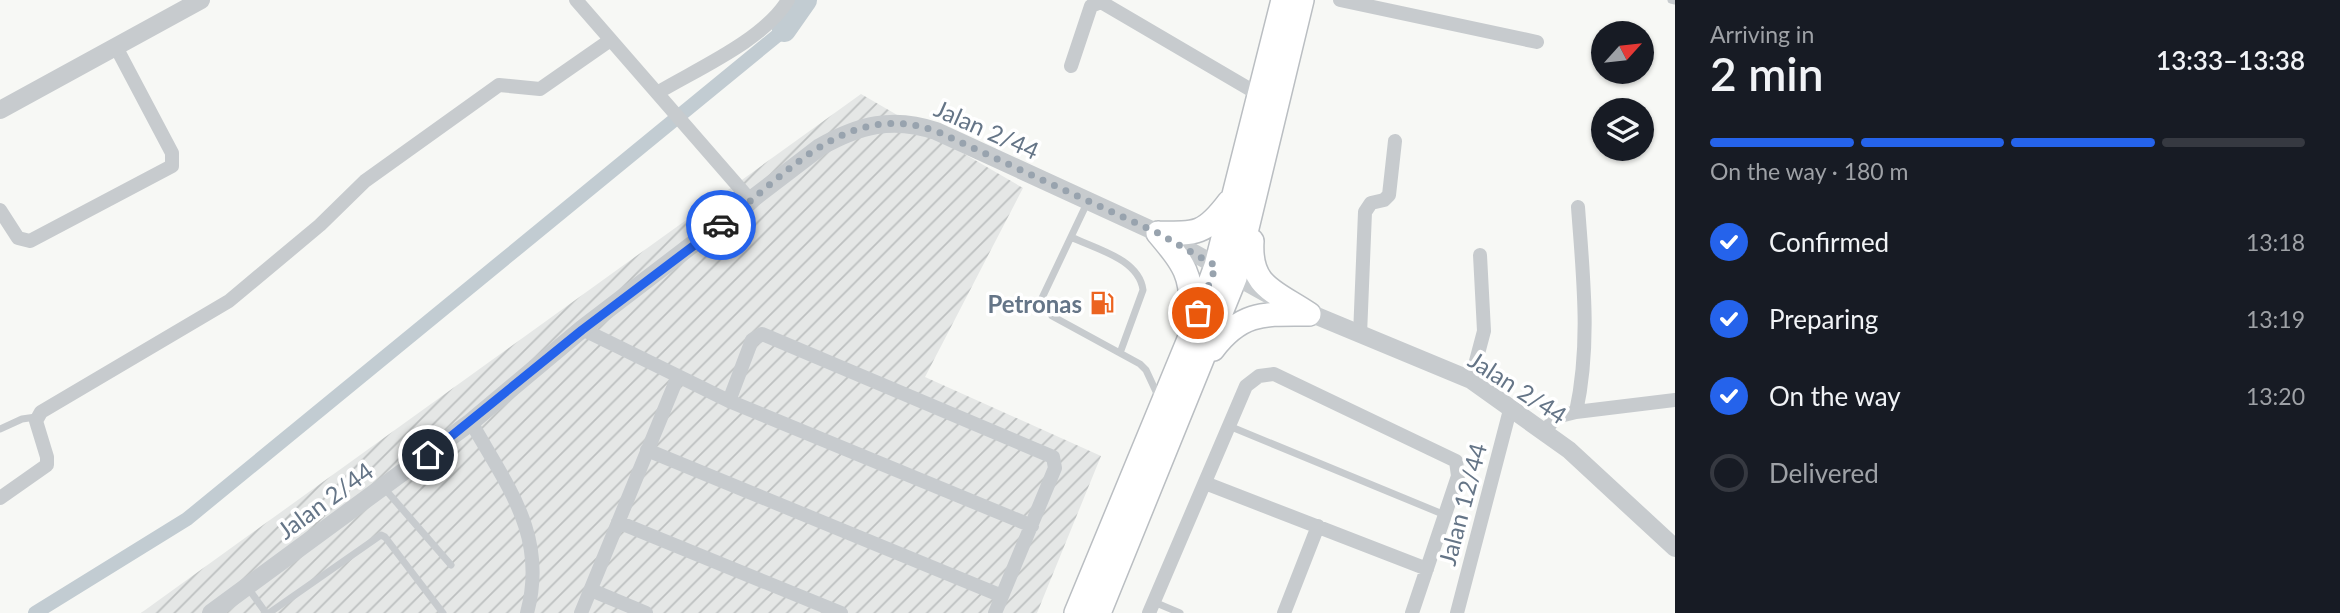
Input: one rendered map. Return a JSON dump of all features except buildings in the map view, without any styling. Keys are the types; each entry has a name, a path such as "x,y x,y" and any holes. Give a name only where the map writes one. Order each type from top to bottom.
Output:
{"main road":[{"path":"1283,0 1258,94 1243,198 1252,270 1262,284 1309,314"},
{"path":"1099,613 1198,370 1243,198 1302,0"},
{"path":"1158,233 1188,234 1207,228 1243,198"},
{"path":"1158,233 1180,259 1189,276 1192,287 1190,337"},
{"path":"1076,613 1160,402 1190,337 1225,272"},
{"path":"1198,370 1227,331 1239,322 1263,314 1309,314"}],"street":[{"path":"0,110 201,0"},
{"path":"576,0 752,202"},
{"path":"657,93 752,36 780,13 788,0"},
{"path":"1340,0 1537,42"},
{"path":"1071,66 1091,6 1101,2 1113,4 1258,94"},
{"path":"0,498 47,465 37,417 229,301 320,225 365,181 499,85 540,89 609,41"},
{"path":"0,210 18,238 30,241 172,166 172,153 116,47"},
{"name":"Jalan 2/44","path":"211,613 471,422 582,330 752,202 820,147 838,136 879,122 902,122 936,131 1158,233 1225,272 1309,314 1471,380 1569,450 1675,548"},
{"path":"1360,335 1365,212 1370,203 1384,200 1388,195 1395,141"},
{"path":"1576,412 1583,378 1586,303 1577,207"},
{"path":"1471,380 1484,331 1480,255"},
{"path":"582,330 729,401 1032,526"},
{"path":"729,401 752,340 758,334 765,334 1053,457 1055,468 995,613"},
{"path":"1151,608 1246,386 1259,376 1274,374 1456,461 1458,476 1412,613"},
{"path":"581,613 678,376"},
{"path":"1545,431 1556,417 1576,412 1675,400"},
{"name":"Jalan 12/44","path":"1457,613 1511,406"},
{"path":"471,422 523,513 527,525 533,549 534,587 527,613"},
{"path":"647,450 1002,596"},
{"path":"1205,482 1427,569"},
{"path":"618,522 841,613"},
{"path":"1284,613 1318,526"},
{"path":"591,590 646,613"}],"lane":[{"path":"1088,201 1042,298 1045,307 1052,316 1146,370 1160,402"},
{"path":"1071,237 1131,266 1142,280 1143,290 1120,353"},
{"path":"0,429 22,419 37,417"},
{"path":"1228,426 1445,515"},
{"path":"384,488 451,565"},
{"path":"247,587 267,613 381,535 443,613"},
{"path":"1151,608 1180,613"}],"shaded area":[{"path":"861,94 1023,188 925,377 1101,456 1037,613 141,613"}],"waterway":[{"path":"784,30 805,0"},
{"path":"35,613 187,519 784,30"}],"way so far":[{"path":"721,225 820,147 838,136 879,122 920,125 1158,233 1216,266 1198,313"}],"place":[{"name":"Petronas","path":"1102,303"}],"route":[{"path":"428,455 582,330 721,225"}]}
